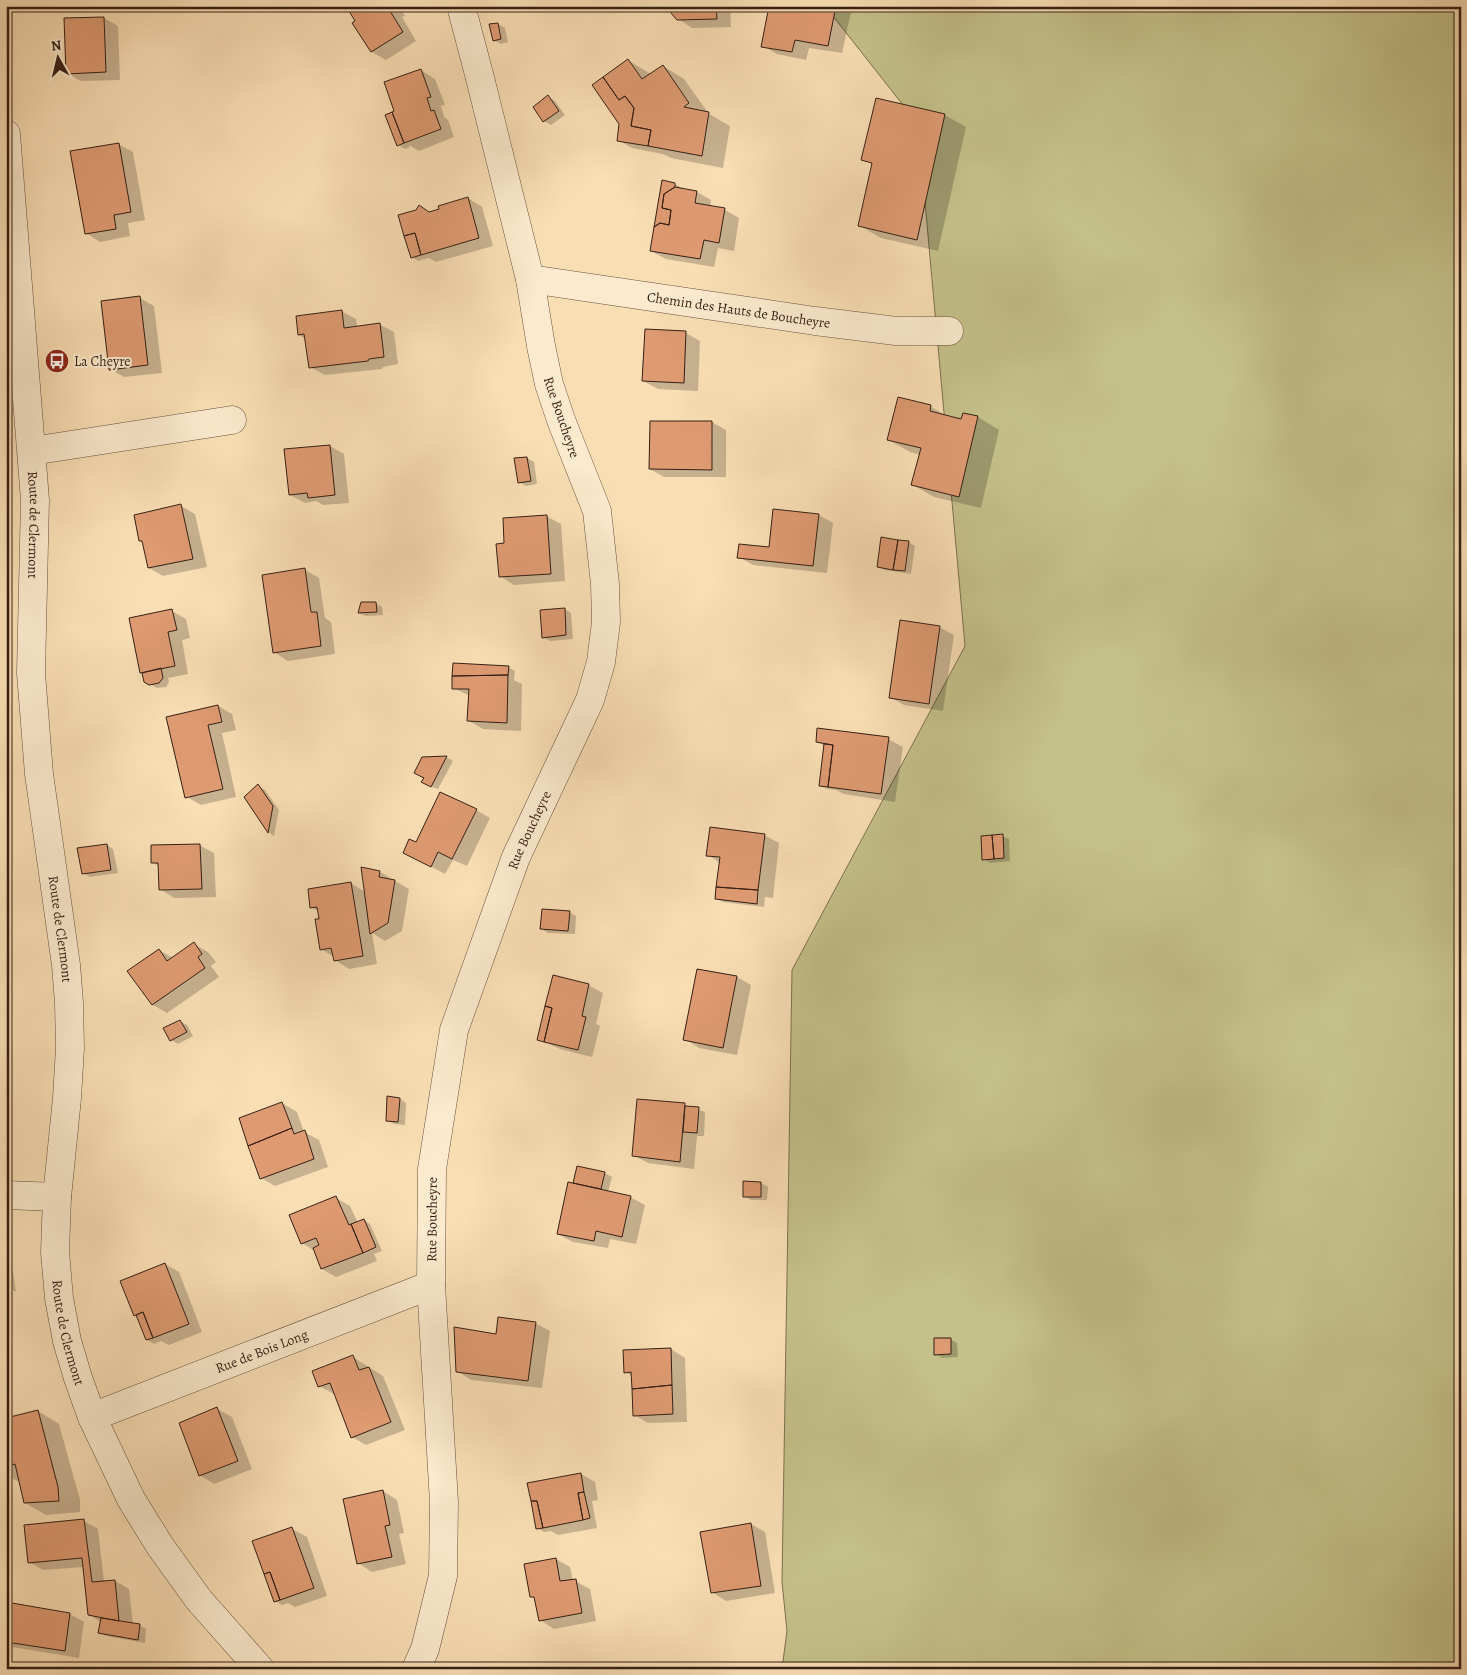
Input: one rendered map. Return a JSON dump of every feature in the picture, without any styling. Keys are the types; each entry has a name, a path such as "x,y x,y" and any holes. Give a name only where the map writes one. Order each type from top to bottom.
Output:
{"street":[{"name":"Rue Boucheyre","path":"416,1669 425,1648 443,1576 444,1502 431,1285 432,1169 454,1030 516,857 590,700 601,662 606,622 606,584 597,510 560,420 549,384 540,346 530,279 478,69 460,6"},
{"name":"Route de Clermont","path":"6,134 32,451 34,500 32,682 39,774 66,965 69,1004 70,1048 57,1197 55,1252 59,1298 67,1341 92,1416 131,1499 160,1546 199,1600 260,1669"},
{"name":"Chemin des Hauts de Boucheyre","path":"530,279 815,321 896,331 949,331"},
{"path":"32,451 232,420"},
{"path":"6,1195 57,1197"},
{"name":"Rue de Bois Long","path":"92,1416 431,1285"}],"shaded area":[{"path":"825,6 1461,6 1461,1669 782,1669 787,1631 782,1582 792,970 965,646 918,124"}],"building":[{"path":"346,6 387,6 403,32 371,52 352,23 355,21"},
{"path":"671,6 716,6 717,19 677,20 671,13"},
{"path":"769,6 836,6 828,46 795,40 792,52 761,47"},
{"path":"104,17 106,72 66,74 64,18"},
{"path":"498,23 501,39 493,41 489,24"},
{"path":"628,59 642,79 663,65 689,103 684,107 709,112 702,156 648,146 651,130 631,126 634,108 625,96 619,100 603,77"},
{"path":"421,69 431,97 427,98 431,111 434,110 441,129 404,143 392,112 394,111 384,82"},
{"path":"603,77 619,100 625,96 634,108 631,126 651,130 648,146 617,141 619,124 592,85"},
{"path":"548,95 559,111 543,122 533,107"},
{"path":"876,98 945,114 917,240 858,226 872,163 861,160"},
{"path":"392,112 404,143 397,146 385,115"},
{"path":"119,143 131,212 114,215 116,229 85,234 70,151"},
{"path":"662,180 675,183 675,187 664,194 662,208 671,210 669,225 660,223 654,227"},
{"path":"675,187 697,191 695,203 725,208 719,243 704,240 700,259 650,251 654,227 660,223 669,225 671,210 662,208 664,194"},
{"path":"468,197 479,238 421,255 415,233 404,236 398,215 416,210 419,205 429,212 439,209 438,206"},
{"path":"415,233 421,255 411,258 404,236"},
{"path":"140,296 148,365 109,370 101,301"},
{"path":"342,310 344,328 380,323 384,357 369,359 368,361 309,368 304,334 298,335 296,316"},
{"path":"645,329 686,331 684,383 642,381"},
{"path":"898,397 931,405 930,411 961,419 963,413 978,416 959,497 911,485 921,448 887,440"},
{"path":"650,421 712,421 712,470 649,469"},
{"path":"330,445 335,495 308,498 307,493 289,495 284,449"},
{"path":"527,457 531,481 518,483 514,458"},
{"path":"181,504 193,559 148,568 142,541 139,541 134,515"},
{"path":"773,509 819,514 813,566 737,558 739,544 769,547"},
{"path":"547,515 551,574 499,577 496,544 504,543 503,518"},
{"path":"881,537 898,540 893,570 877,567"},
{"path":"898,540 909,541 905,571 893,570"},
{"path":"305,568 311,612 317,612 321,646 273,653 262,575"},
{"path":"361,602 376,602 377,612 358,613"},
{"path":"565,608 566,635 542,638 540,610"},
{"path":"172,609 177,630 168,632 175,666 140,673 129,618"},
{"path":"900,620 940,626 929,704 889,698"},
{"path":"453,663 509,666 508,675 452,676"},
{"path":"161,668 163,678 159,683 149,685 144,682 142,673"},
{"path":"508,675 507,723 467,721 469,689 452,689 452,676"},
{"path":"218,705 222,722 208,725 223,789 185,798 166,717"},
{"path":"817,728 889,737 881,794 828,787 833,745 816,742"},
{"path":"824,744 833,745 828,787 819,786"},
{"path":"447,756 431,787 421,782 424,778 414,773 422,757"},
{"path":"258,784 273,806 268,833 244,797"},
{"path":"440,792 477,809 452,859 438,852 431,867 403,853 409,839 416,842"},
{"path":"710,827 765,834 758,890 716,887 720,857 706,856"},
{"path":"1003,834 1004,858 994,859 992,835"},
{"path":"992,835 994,859 982,860 981,836"},
{"path":"107,844 111,870 82,874 77,848"},
{"path":"200,844 202,889 159,890 158,863 151,863 151,845"},
{"path":"361,867 380,871 379,877 395,880 388,923 370,934"},
{"path":"351,882 363,956 334,961 331,948 320,950 315,919 319,919 317,907 310,908 308,889"},
{"path":"716,887 758,890 757,904 715,899"},
{"path":"542,909 570,911 568,931 540,929"},
{"path":"194,942 202,954 198,957 205,968 152,1005 127,971 159,949 167,961"},
{"path":"697,969 737,976 723,1048 683,1040"},
{"path":"553,975 589,984 582,1016 586,1017 578,1050 544,1042 552,1008 545,1006"},
{"path":"545,1006 552,1008 544,1042 537,1040"},
{"path":"180,1020 187,1032 170,1041 163,1028"},
{"path":"387,1096 400,1098 398,1122 386,1121"},
{"path":"637,1099 685,1103 680,1162 632,1156"},
{"path":"282,1102 292,1128 248,1146 239,1118"},
{"path":"685,1106 699,1107 697,1133 683,1132"},
{"path":"292,1128 294,1134 305,1130 314,1159 260,1179 248,1146"},
{"path":"577,1166 605,1172 601,1189 573,1183"},
{"path":"743,1181 761,1182 761,1197 743,1197"},
{"path":"568,1182 631,1196 622,1237 596,1231 594,1241 557,1234"},
{"path":"336,1196 349,1225 351,1224 363,1253 321,1269 313,1248 319,1245 316,1238 301,1244 289,1215"},
{"path":"364,1219 376,1247 363,1253 351,1224"},
{"path":"165,1263 189,1324 153,1338 143,1312 134,1316 120,1281"},
{"path":"143,1312 153,1338 146,1340 136,1315"},
{"path":"498,1317 536,1322 528,1381 456,1372 454,1327 496,1334"},
{"path":"934,1338 951,1338 951,1354 934,1355"},
{"path":"671,1348 672,1385 632,1389 631,1372 624,1373 623,1350"},
{"path":"353,1355 359,1370 369,1367 391,1422 351,1438 330,1383 318,1387 312,1371"},
{"path":"672,1385 673,1414 633,1416 632,1389"},
{"path":"217,1407 238,1461 199,1476 179,1423"},
{"path":"38,1410 58,1487 59,1501 24,1503 15,1464 6,1467 6,1418"},
{"path":"581,1473 584,1492 578,1493 583,1520 543,1528 537,1501 531,1501 527,1483"},
{"path":"383,1490 390,1525 385,1526 392,1557 357,1564 343,1499"},
{"path":"584,1492 590,1518 583,1520 578,1493"},
{"path":"531,1501 537,1501 543,1528 536,1529"},
{"path":"84,1519 92,1582 115,1580 119,1621 88,1615 82,1558 28,1563 24,1525"},
{"path":"751,1523 761,1586 711,1593 700,1532"},
{"path":"292,1527 314,1588 280,1600 270,1572 264,1574 252,1541"},
{"path":"556,1558 560,1581 576,1579 582,1613 539,1621 534,1597 530,1597 524,1564"},
{"path":"270,1572 280,1600 274,1602 264,1574"},
{"path":"6,1602 70,1613 65,1651 6,1642"},
{"path":"101,1618 140,1624 138,1640 98,1633"}],"place":[{"name":"La Cheyre","path":"57,361"}]}
